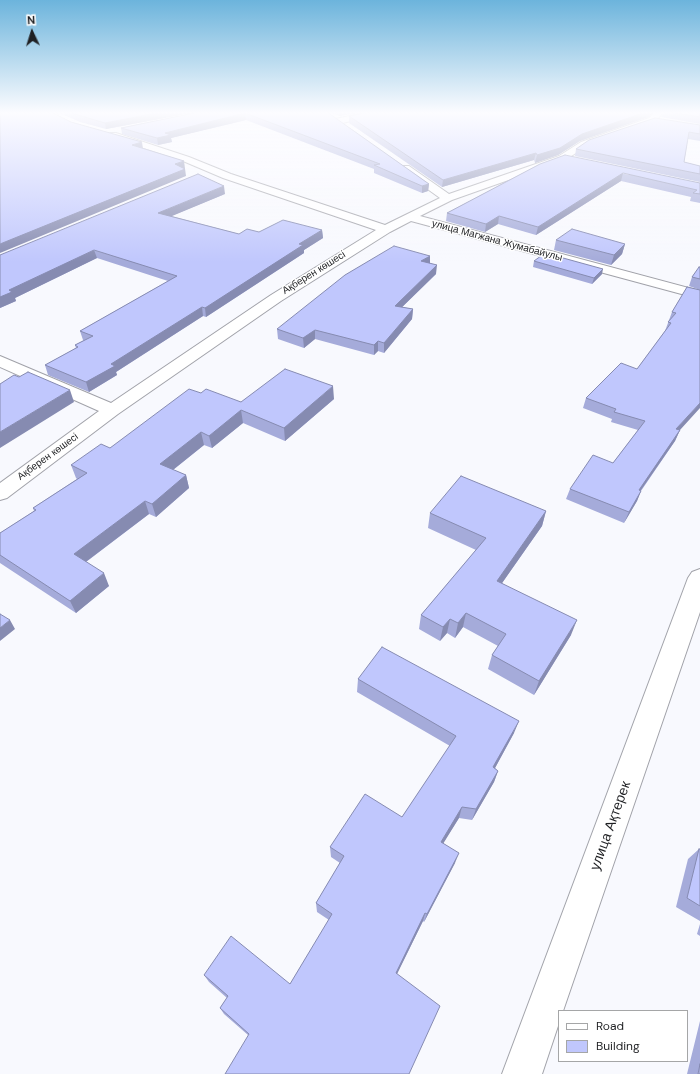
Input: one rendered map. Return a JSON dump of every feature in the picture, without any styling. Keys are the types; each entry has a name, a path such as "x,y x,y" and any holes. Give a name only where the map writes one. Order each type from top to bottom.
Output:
{"street":[{"path":"193,162 212,171 386,229"},
{"name":"Ақберен көшесі","path":"0,493 112,410 276,298 386,229 448,198 550,162"},
{"path":"397,163 448,198"},
{"path":"197,177 212,171"},
{"name":"улица Магжана Жумабайулы","path":"409,217 700,295"},
{"path":"0,361 112,410"},
{"name":"улица Ақтерек","path":"522,1074 700,578"}],"building":[{"path":"0,162 181,162 175,164 185,169 0,244"},
{"path":"375,162 398,162 429,184 422,186 374,165 380,164"},
{"path":"417,162 505,162 443,180"},
{"path":"545,162 599,162 700,183 700,194 693,193 697,190 623,173 538,227 499,216 486,224 447,213"},
{"path":"641,162 684,162 700,166 700,174"},
{"path":"198,174 224,186 158,213 239,234 247,229 259,232 283,220 322,230 299,244 303,245 205,308 202,307 111,364 115,366 86,382 45,365 78,347 75,345 93,336 80,331 177,276 94,250 9,290 12,292 0,297 0,255"},
{"path":"572,229 625,244 614,255 556,240"},
{"path":"394,246 430,256 421,261 437,265 395,306 413,309 384,343 378,341 374,345 315,330 303,338 277,329 345,275"},
{"path":"545,253 603,269 594,278 534,261"},
{"path":"699,267 700,279 692,277"},
{"path":"687,287 700,290 700,403 676,429 680,430 639,490 641,491 629,512 570,489 593,455 613,463 645,421 614,412 616,409 586,398 621,363 637,369 671,323 668,322 676,313 672,312"},
{"path":"285,369 333,386 284,428 241,410 209,436 201,432 160,464 186,475 152,504 145,501 74,554 104,573 70,601 0,555 0,533 36,510 33,508 87,473 71,465 101,444 110,448 189,389 201,393 206,389 241,402"},
{"path":"28,372 70,390 0,432 0,384 14,375 19,377"},
{"path":"461,476 546,511 497,581 577,620 539,681 492,655 506,634 466,613 458,623 450,619 443,627 421,615 486,538 430,513"},
{"path":"0,614 10,620 0,628"},
{"path":"382,647 519,721 493,767 498,771 476,809 462,807 441,842 459,853 427,914 425,913 396,973 440,1006 409,1074 225,1074 249,1034 220,1008 228,996 204,975 231,936 290,984 332,914 316,903 344,856 330,847 365,794 402,817 456,736 358,679"},
{"path":"700,849 700,906 687,898"}]}
